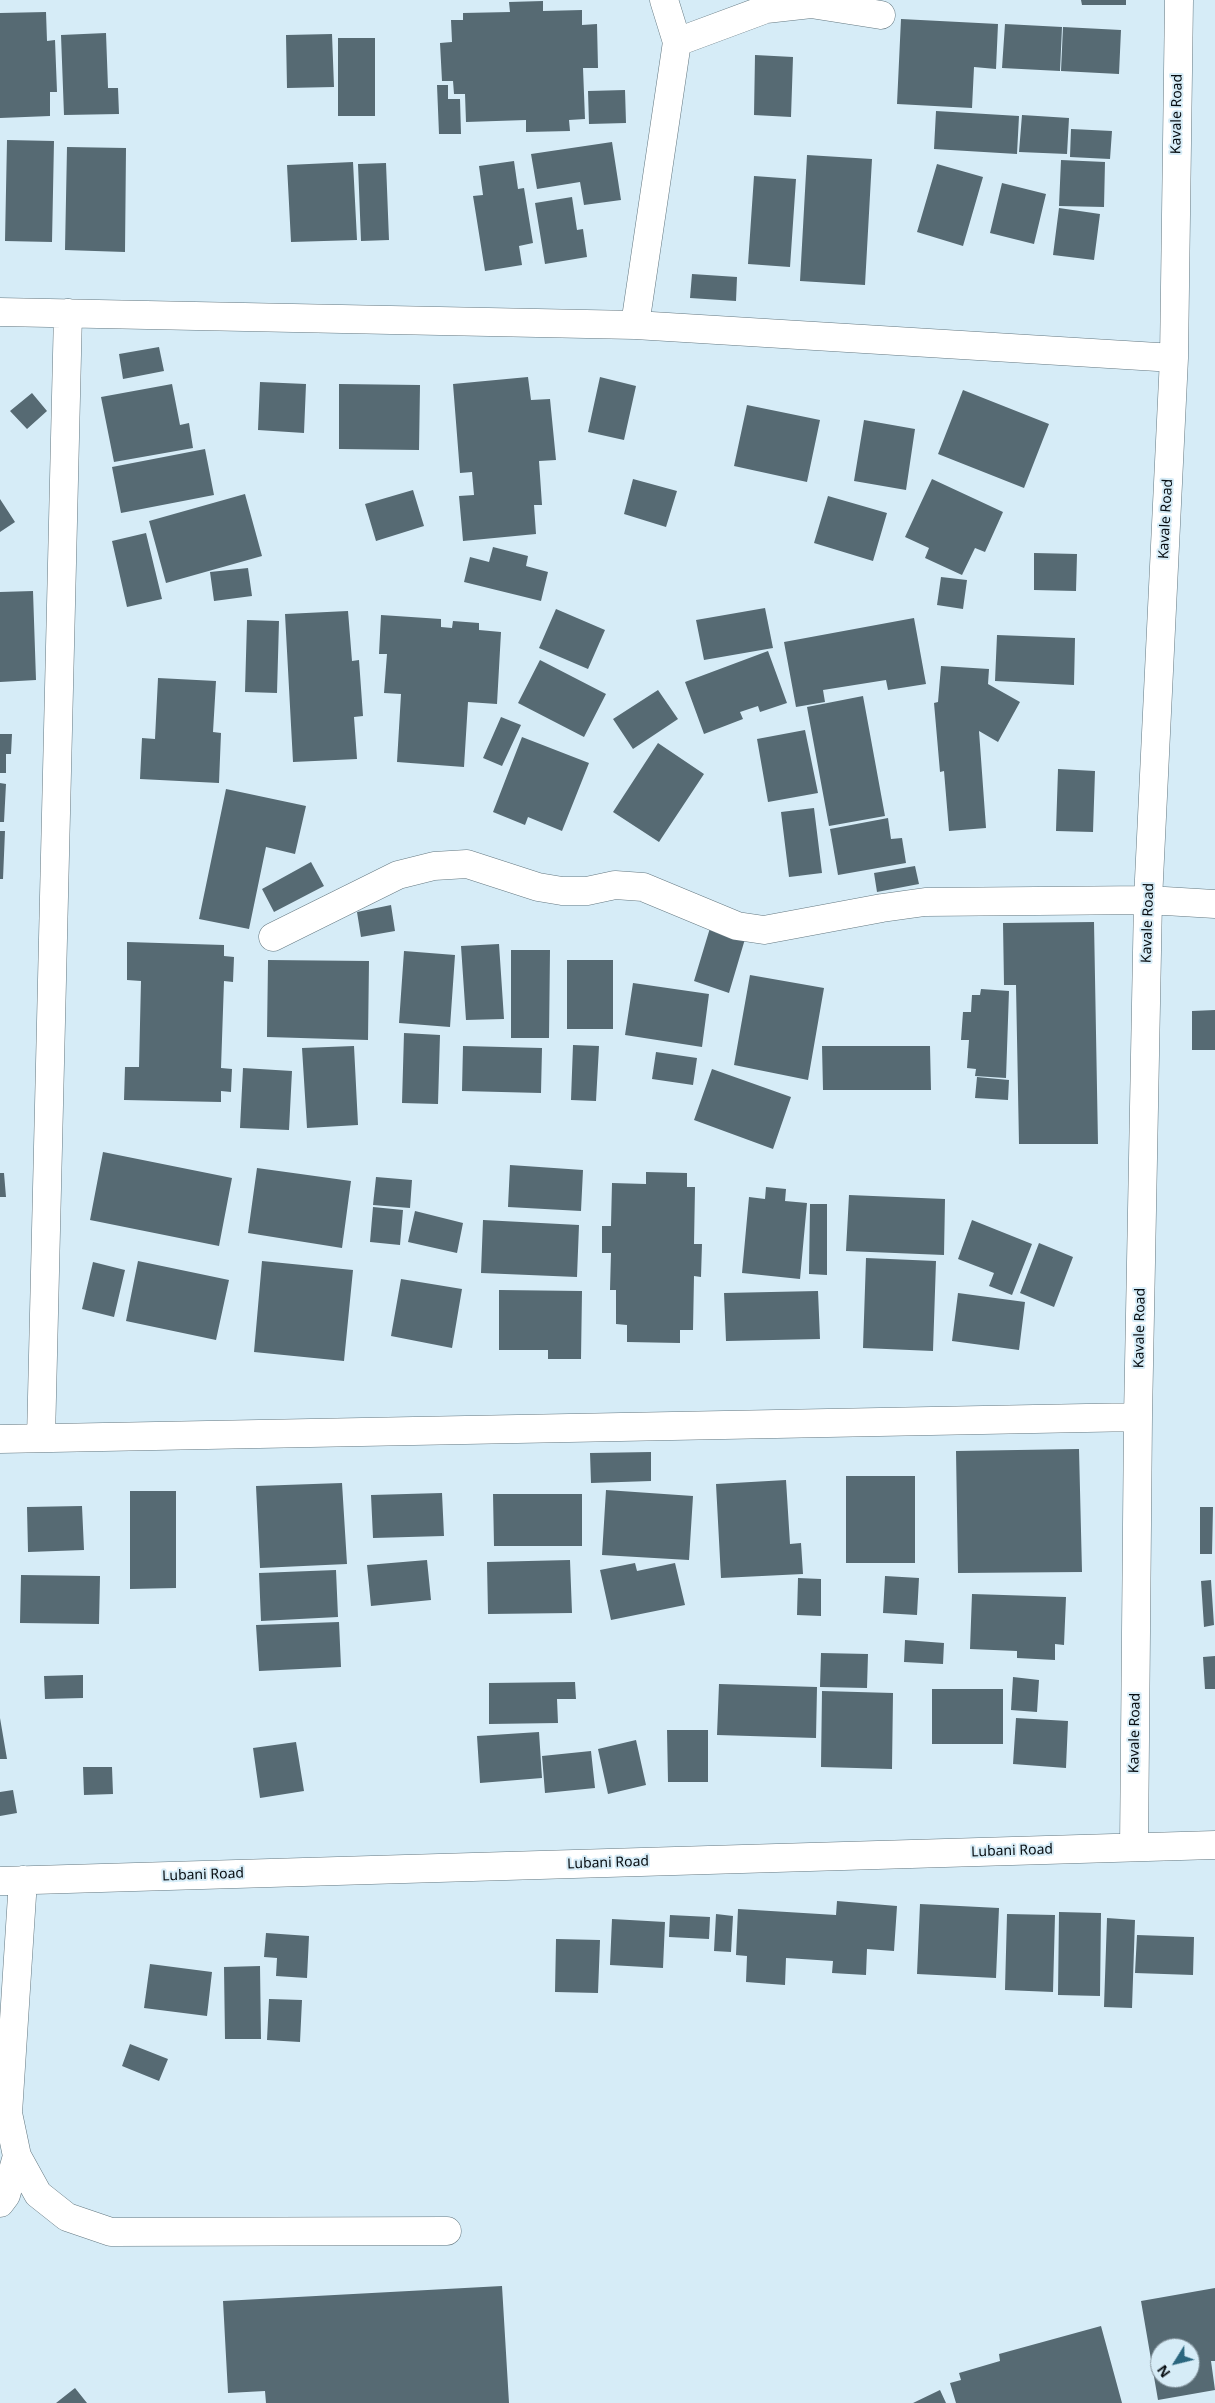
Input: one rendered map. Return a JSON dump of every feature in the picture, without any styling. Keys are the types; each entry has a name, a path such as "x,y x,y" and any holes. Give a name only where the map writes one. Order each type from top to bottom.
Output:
{"street":[{"path":"635,325 677,42 664,0"},
{"name":"Kavale Road","path":"1134,1847 1138,1417 1148,900 1174,358 1179,0"},
{"path":"677,42 766,9 811,4 881,15"},
{"path":"0,312 635,325 1174,358"},
{"path":"41,1438 68,313"},
{"path":"273,937 398,875 434,866 467,864 538,887 562,891 587,891 615,885 643,887 737,926 764,930 924,902 1148,900 1215,904"},
{"path":"0,1439 1138,1417"},
{"name":"Lubani Road","path":"12,1880 1215,1845"},
{"path":"12,1880 8,2113 17,2156 38,2194 67,2217 111,2232 447,2231"},
{"path":"0,2203 6,2195 17,2156"}],"building":[{"path":"1081,0 1126,0 1126,5 1082,5"},
{"path":"543,1 543,11 582,10 582,25 597,24 598,68 583,68 585,119 569,120 570,131 526,132 526,120 466,122 465,94 454,94 453,81 442,81 440,43 452,42 451,20 463,20 463,13 510,12 509,2"},
{"path":"46,12 47,41 55,40 57,92 50,92 50,116 0,118 0,13"},
{"path":"901,19 998,24 996,69 974,67 972,108 897,104"},
{"path":"1005,24 1062,27 1060,71 1002,68"},
{"path":"1063,27 1121,30 1119,74 1061,71"},
{"path":"106,33 108,88 118,88 119,114 64,115 61,35"},
{"path":"332,34 334,87 287,88 286,35"},
{"path":"338,38 375,38 375,116 338,116"},
{"path":"755,55 793,57 791,117 754,115"},
{"path":"437,85 448,85 448,99 460,99 461,134 439,134"},
{"path":"625,90 626,123 589,124 588,91"},
{"path":"936,111 1019,116 1017,154 934,149"},
{"path":"1022,115 1069,118 1067,154 1019,152"},
{"path":"1071,129 1112,131 1110,159 1070,157"},
{"path":"7,140 54,141 52,242 5,241"},
{"path":"612,142 621,200 584,205 580,182 537,189 531,154"},
{"path":"67,147 126,148 125,252 65,250"},
{"path":"807,155 872,159 865,285 800,281"},
{"path":"1061,160 1105,162 1104,207 1059,206"},
{"path":"514,161 518,189 524,188 533,243 519,246 522,265 485,271 473,196 483,195 479,166"},
{"path":"353,162 357,240 291,242 287,165"},
{"path":"386,163 389,240 361,241 358,164"},
{"path":"937,164 983,177 963,246 917,232"},
{"path":"754,176 796,179 790,267 748,264"},
{"path":"1002,183 1046,194 1034,244 990,233"},
{"path":"572,197 577,230 583,229 587,257 545,264 535,203"},
{"path":"1059,208 1100,214 1094,260 1053,255"},
{"path":"692,274 737,277 736,301 690,298"},
{"path":"159,347 164,371 123,379 119,354"},
{"path":"528,377 531,400 550,399 556,460 539,461 542,505 534,505 536,534 463,541 459,496 474,495 472,472 460,473 453,384"},
{"path":"600,377 636,386 624,440 588,432"},
{"path":"260,382 306,384 304,433 258,430"},
{"path":"172,384 180,425 189,423 193,448 114,462 101,397"},
{"path":"339,384 420,385 419,450 339,449"},
{"path":"963,390 1049,424 1024,488 938,454"},
{"path":"32,393 47,411 27,429 10,411"},
{"path":"747,405 820,420 807,482 734,466"},
{"path":"864,420 915,429 906,490 854,481"},
{"path":"205,449 214,495 121,513 112,467"},
{"path":"633,479 677,491 666,527 624,514"},
{"path":"932,479 1003,512 985,552 975,548 962,575 925,558 929,548 905,537"},
{"path":"413,490 424,526 376,541 365,504"},
{"path":"245,494 262,556 166,583 149,521"},
{"path":"828,496 887,513 873,561 814,543"},
{"path":"0,499 15,522 0,532"},
{"path":"146,533 162,599 127,607 112,541"},
{"path":"493,547 528,556 526,566 548,572 541,601 464,582 470,557 489,562"},
{"path":"1034,553 1077,554 1076,591 1034,590"},
{"path":"248,568 252,596 214,601 210,572"},
{"path":"941,577 967,580 963,609 937,605"},
{"path":"33,591 36,680 0,682 0,592"},
{"path":"765,608 773,648 704,660 696,620"},
{"path":"556,609 605,630 588,669 539,648"},
{"path":"348,611 352,661 359,660 363,716 354,717 357,759 293,762 285,614"},
{"path":"381,615 441,619 441,627 452,628 453,621 479,623 479,630 501,632 497,704 468,702 464,767 397,762 401,694 384,693 387,654 379,654"},
{"path":"914,618 926,684 888,690 886,680 823,690 825,702 796,707 784,642"},
{"path":"247,620 279,621 277,693 245,692"},
{"path":"997,635 1075,638 1074,685 995,681"},
{"path":"768,651 787,703 760,712 758,706 740,712 743,719 704,734 685,682"},
{"path":"540,660 606,694 584,737 518,703"},
{"path":"941,666 989,669 988,684 1020,702 998,742 979,731 986,828 949,831 944,771 940,772 934,703 938,702"},
{"path":"158,678 216,681 213,732 221,733 219,783 140,779 142,738 155,739"},
{"path":"658,690 678,719 633,749 613,719"},
{"path":"863,696 885,816 829,826 807,707"},
{"path":"501,717 521,725 502,766 483,758"},
{"path":"805,730 818,793 768,802 757,739"},
{"path":"0,734 12,734 11,754 6,754 6,773 0,773"},
{"path":"522,737 589,763 562,831 528,817 525,825 493,812"},
{"path":"658,743 704,774 659,842 613,812"},
{"path":"1058,769 1095,771 1093,832 1056,831"},
{"path":"0,783 6,784 4,822 0,822"},
{"path":"226,789 306,806 295,854 266,847 249,929 199,919"},
{"path":"814,808 822,873 789,877 781,812"},
{"path":"888,818 891,839 902,838 906,863 838,875 830,829"},
{"path":"0,831 5,831 3,879 0,879"},
{"path":"311,862 324,886 274,912 262,889"},
{"path":"915,866 919,884 877,892 874,873"},
{"path":"391,905 395,931 361,937 357,912"},
{"path":"1094,922 1098,1144 1019,1144 1016,985 1004,985 1003,923"},
{"path":"710,928 745,939 729,993 694,981"},
{"path":"127,942 224,945 224,956 234,957 233,982 224,981 221,1068 232,1069 231,1092 221,1091 221,1102 124,1100 125,1067 139,1067 141,981 127,980"},
{"path":"499,944 504,1019 466,1020 461,946"},
{"path":"511,950 550,950 549,1038 511,1038"},
{"path":"404,951 455,955 450,1027 399,1023"},
{"path":"268,960 369,961 368,1040 267,1037"},
{"path":"567,960 613,960 613,1029 567,1029"},
{"path":"750,975 824,988 808,1080 734,1065"},
{"path":"633,983 709,994 702,1047 625,1035"},
{"path":"981,989 1009,991 1006,1078 975,1076 976,1069 967,1068 969,1040 961,1040 963,1012 971,1012 972,995 980,995"},
{"path":"1215,1010 1215,1050 1192,1050 1192,1011"},
{"path":"404,1033 440,1035 438,1104 402,1103"},
{"path":"573,1045 599,1046 596,1101 571,1100"},
{"path":"354,1046 358,1125 307,1128 302,1048"},
{"path":"463,1046 542,1048 541,1093 462,1091"},
{"path":"822,1046 930,1046 931,1090 823,1090"},
{"path":"656,1052 697,1058 693,1085 652,1079"},
{"path":"243,1068 292,1071 289,1130 240,1128"},
{"path":"712,1069 791,1097 773,1149 694,1120"},
{"path":"977,1077 1009,1080 1008,1100 975,1098"},
{"path":"103,1152 232,1178 219,1246 90,1220"},
{"path":"510,1165 583,1170 581,1211 508,1207"},
{"path":"257,1168 351,1181 342,1248 248,1233"},
{"path":"646,1172 687,1173 687,1187 695,1187 694,1244 702,1244 701,1277 694,1276 693,1330 680,1330 680,1343 627,1342 627,1325 616,1324 616,1290 610,1290 611,1253 602,1253 602,1226 611,1226 612,1183 646,1184"},
{"path":"0,1173 4,1173 6,1197 0,1197"},
{"path":"376,1177 412,1180 410,1208 373,1205"},
{"path":"766,1187 786,1189 785,1201 807,1203 800,1279 742,1273 749,1197 765,1199"},
{"path":"849,1195 945,1199 944,1255 846,1251"},
{"path":"810,1204 827,1204 827,1275 809,1274"},
{"path":"373,1207 403,1210 400,1245 370,1242"},
{"path":"415,1211 463,1223 457,1253 408,1242"},
{"path":"483,1220 579,1225 577,1277 481,1273"},
{"path":"972,1220 1032,1244 1012,1295 989,1286 994,1273 958,1259"},
{"path":"1039,1243 1073,1257 1054,1307 1020,1293"},
{"path":"866,1258 936,1261 933,1351 863,1348"},
{"path":"138,1261 229,1280 216,1340 126,1321"},
{"path":"262,1261 353,1270 344,1361 254,1352"},
{"path":"93,1262 125,1270 114,1317 82,1309"},
{"path":"401,1279 462,1289 452,1348 391,1336"},
{"path":"499,1290 582,1291 581,1359 548,1359 548,1350 499,1350"},
{"path":"818,1291 820,1339 726,1341 724,1293"},
{"path":"958,1293 1025,1302 1019,1350 952,1341"},
{"path":"1079,1449 1082,1572 958,1573 956,1451"},
{"path":"651,1452 651,1481 591,1483 590,1453"},
{"path":"846,1476 915,1476 915,1563 846,1563"},
{"path":"786,1480 790,1544 801,1543 803,1574 721,1578 716,1484"},
{"path":"342,1483 347,1564 260,1568 256,1486"},
{"path":"606,1490 693,1496 689,1560 602,1555"},
{"path":"130,1491 176,1491 176,1588 130,1589"},
{"path":"442,1493 444,1536 373,1538 371,1495"},
{"path":"493,1494 582,1494 582,1546 494,1546"},
{"path":"82,1506 84,1550 28,1552 27,1507"},
{"path":"1200,1507 1213,1507 1212,1554 1200,1554"},
{"path":"427,1560 431,1600 371,1606 367,1565"},
{"path":"570,1560 572,1613 488,1614 487,1562"},
{"path":"635,1563 637,1571 675,1563 685,1605 611,1620 600,1570"},
{"path":"336,1570 338,1617 261,1621 259,1573"},
{"path":"21,1575 100,1576 99,1624 20,1623"},
{"path":"885,1576 919,1578 917,1615 883,1613"},
{"path":"798,1578 821,1579 821,1616 797,1615"},
{"path":"1211,1580 1214,1625 1204,1627 1201,1581"},
{"path":"972,1594 1066,1597 1064,1645 1055,1644 1055,1660 1017,1658 1017,1651 970,1649"},
{"path":"339,1622 341,1667 259,1671 256,1625"},
{"path":"905,1640 944,1643 943,1664 904,1662"},
{"path":"821,1653 868,1654 867,1688 820,1687"},
{"path":"1215,1656 1215,1689 1205,1689 1203,1657"},
{"path":"83,1675 83,1698 45,1699 44,1676"},
{"path":"1013,1677 1039,1680 1037,1712 1011,1710"},
{"path":"575,1682 576,1699 557,1699 558,1723 489,1724 489,1683"},
{"path":"719,1684 817,1687 816,1738 717,1735"},
{"path":"932,1689 1003,1689 1003,1744 932,1744"},
{"path":"822,1691 893,1693 892,1769 821,1767"},
{"path":"0,1718 7,1759 0,1759"},
{"path":"1016,1718 1068,1721 1066,1768 1013,1764"},
{"path":"667,1730 708,1730 708,1782 668,1782"},
{"path":"539,1732 542,1778 480,1783 477,1736"},
{"path":"636,1740 646,1785 608,1794 598,1749"},
{"path":"296,1742 304,1791 260,1798 253,1748"},
{"path":"591,1751 595,1788 545,1793 542,1756"},
{"path":"83,1767 112,1767 113,1794 84,1795"},
{"path":"13,1790 17,1813 0,1816 0,1792"},
{"path":"837,1901 897,1906 894,1951 867,1949 866,1975 832,1973 833,1961 786,1958 785,1985 746,1982 747,1956 736,1955 738,1909 836,1915"},
{"path":"920,1904 999,1908 996,1978 917,1974"},
{"path":"1059,1912 1101,1913 1100,1996 1058,1995"},
{"path":"716,1914 733,1916 731,1952 714,1951"},
{"path":"1007,1914 1055,1915 1053,1992 1005,1990"},
{"path":"670,1915 710,1917 709,1939 669,1937"},
{"path":"1107,1918 1135,1920 1132,2008 1104,2007"},
{"path":"612,1919 665,1922 663,1968 610,1965"},
{"path":"266,1933 309,1936 307,1978 276,1976 277,1958 264,1957"},
{"path":"1137,1935 1194,1937 1193,1975 1135,1973"},
{"path":"556,1939 600,1940 598,1993 555,1992"},
{"path":"150,1964 212,1972 207,2016 144,2008"},
{"path":"260,1966 261,2039 225,2039 224,1967"},
{"path":"269,1999 302,2000 300,2042 267,2040"},
{"path":"130,2044 168,2059 159,2081 122,2066"},
{"path":"502,2286 509,2403 266,2403 265,2391 228,2393 223,2301"},
{"path":"1215,2288 1215,2361 1211,2361 1215,2390 1158,2400 1156,2388 1200,2388 1200,2338 1150,2338 1150,2353 1141,2301"},
{"path":"1101,2326 1122,2403 956,2403 950,2383 961,2380 959,2373 1000,2361 999,2354"},
{"path":"75,2388 87,2403 56,2403"},
{"path":"940,2390 946,2403 913,2403"}]}
